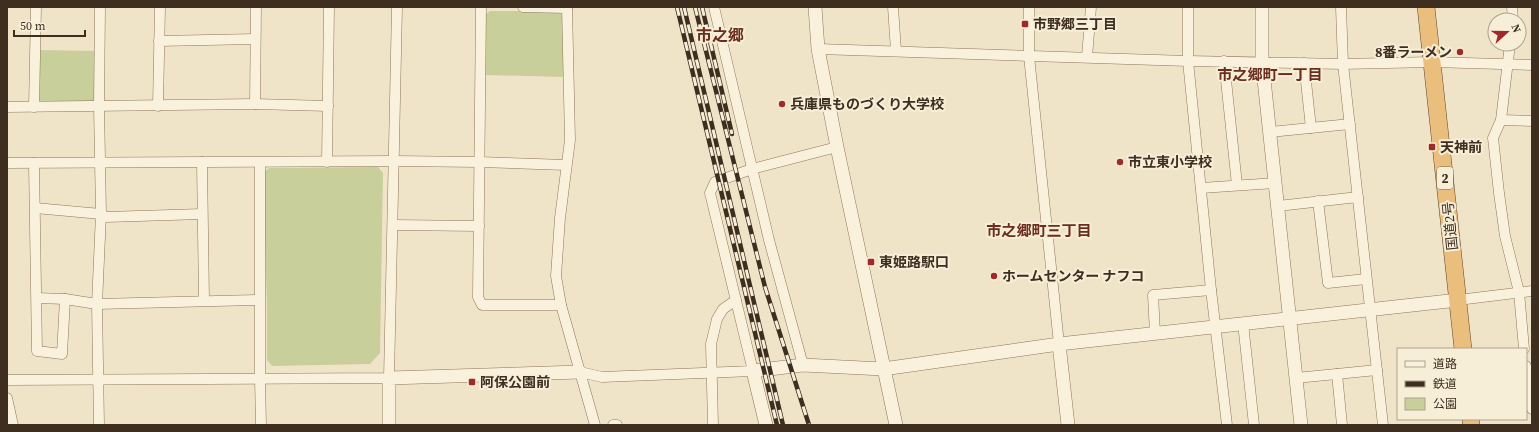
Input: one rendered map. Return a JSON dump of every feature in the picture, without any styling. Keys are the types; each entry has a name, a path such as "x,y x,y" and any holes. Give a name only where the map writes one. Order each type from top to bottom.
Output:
{"highway":[{"name":"国道2号","path":"1426,7 1463,348"}],"street":[{"path":"34,107 36,7"},
{"path":"99,425 97,304 101,214 99,106 100,7"},
{"path":"158,106 160,7"},
{"path":"255,104 256,7"},
{"path":"327,162 329,7"},
{"path":"389,425 397,7"},
{"path":"481,7 478,297 482,305 561,305"},
{"path":"523,7 567,7 570,140 560,218 556,276 561,305 595,425"},
{"path":"714,7 769,240 803,365"},
{"path":"815,7 818,49 883,370 896,425"},
{"path":"893,7 896,50"},
{"path":"1029,7 1029,56 1068,425"},
{"path":"1087,57 1091,7"},
{"path":"1188,7 1188,61 1211,290 1227,425"},
{"path":"1262,7 1262,61 1301,425"},
{"path":"1341,7 1343,64 1383,425"},
{"path":"159,41 255,39"},
{"path":"818,49 896,50 1188,61 1262,61 1343,64 1432,62 1532,65"},
{"path":"1509,52 1501,120 1493,138 1499,193 1506,236 1519,292 1524,348"},
{"path":"1224,61 1237,186"},
{"path":"1304,63 1312,128"},
{"path":"7,107 255,104 328,106"},
{"path":"1501,120 1532,121"},
{"path":"1270,132 1350,124"},
{"path":"766,425 710,193 715,182 752,169 837,147"},
{"path":"7,163 394,161 566,165"},
{"path":"202,162 204,300"},
{"path":"260,162 259,300 261,425"},
{"path":"34,163 37,351 62,354 65,299"},
{"path":"1201,188 1275,183"},
{"path":"1278,206 1358,197"},
{"path":"1318,202 1328,283 1366,279"},
{"path":"35,208 101,214 106,217 202,214"},
{"path":"393,225 479,226"},
{"path":"1155,333 1153,295 1211,290"},
{"path":"7,380 389,378 580,372 602,376 754,371 803,365 883,370 1059,344 1532,291"},
{"path":"36,298 65,299 97,304 204,300 259,300"},
{"path":"713,425 711,344 716,319 723,308 736,300"},
{"path":"1243,323 1254,425"},
{"path":"1296,378 1377,370"},
{"path":"1337,374 1342,425"},
{"path":"1527,374 1532,409"},
{"path":"7,398 13,425"}],"green space":[{"path":"490,11 558,11 563,16 563,77 485,75 485,15"},
{"path":"38,50 97,51 95,99 91,102 42,102 37,98"},
{"path":"378,167 383,173 380,353 370,364 272,366 267,360 263,173 269,168"}],"railway":[{"path":"677,7 777,425"},
{"path":"684,7 783,425"},
{"path":"695,7 765,287 809,425"},
{"path":"702,7 732,134"}],"place":[{"name":"市野郷三丁目","path":"1025,24"},
{"name":"8番ラーメン","path":"1460,52"},
{"name":"兵庫県ものづくり大学校","path":"782,104"},
{"name":"天神前","path":"1432,147"},
{"name":"市立東小学校","path":"1120,162"},
{"name":"東姫路駅口","path":"871,262"},
{"name":"ホームセンター ナフコ","path":"994,276"},
{"name":"阿保公園前","path":"472,382"}],"district":[{"name":"市之郷","path":"720,35"},
{"name":"市之郷町一丁目","path":"1270,74"},
{"name":"市之郷町三丁目","path":"1039,230"}]}
